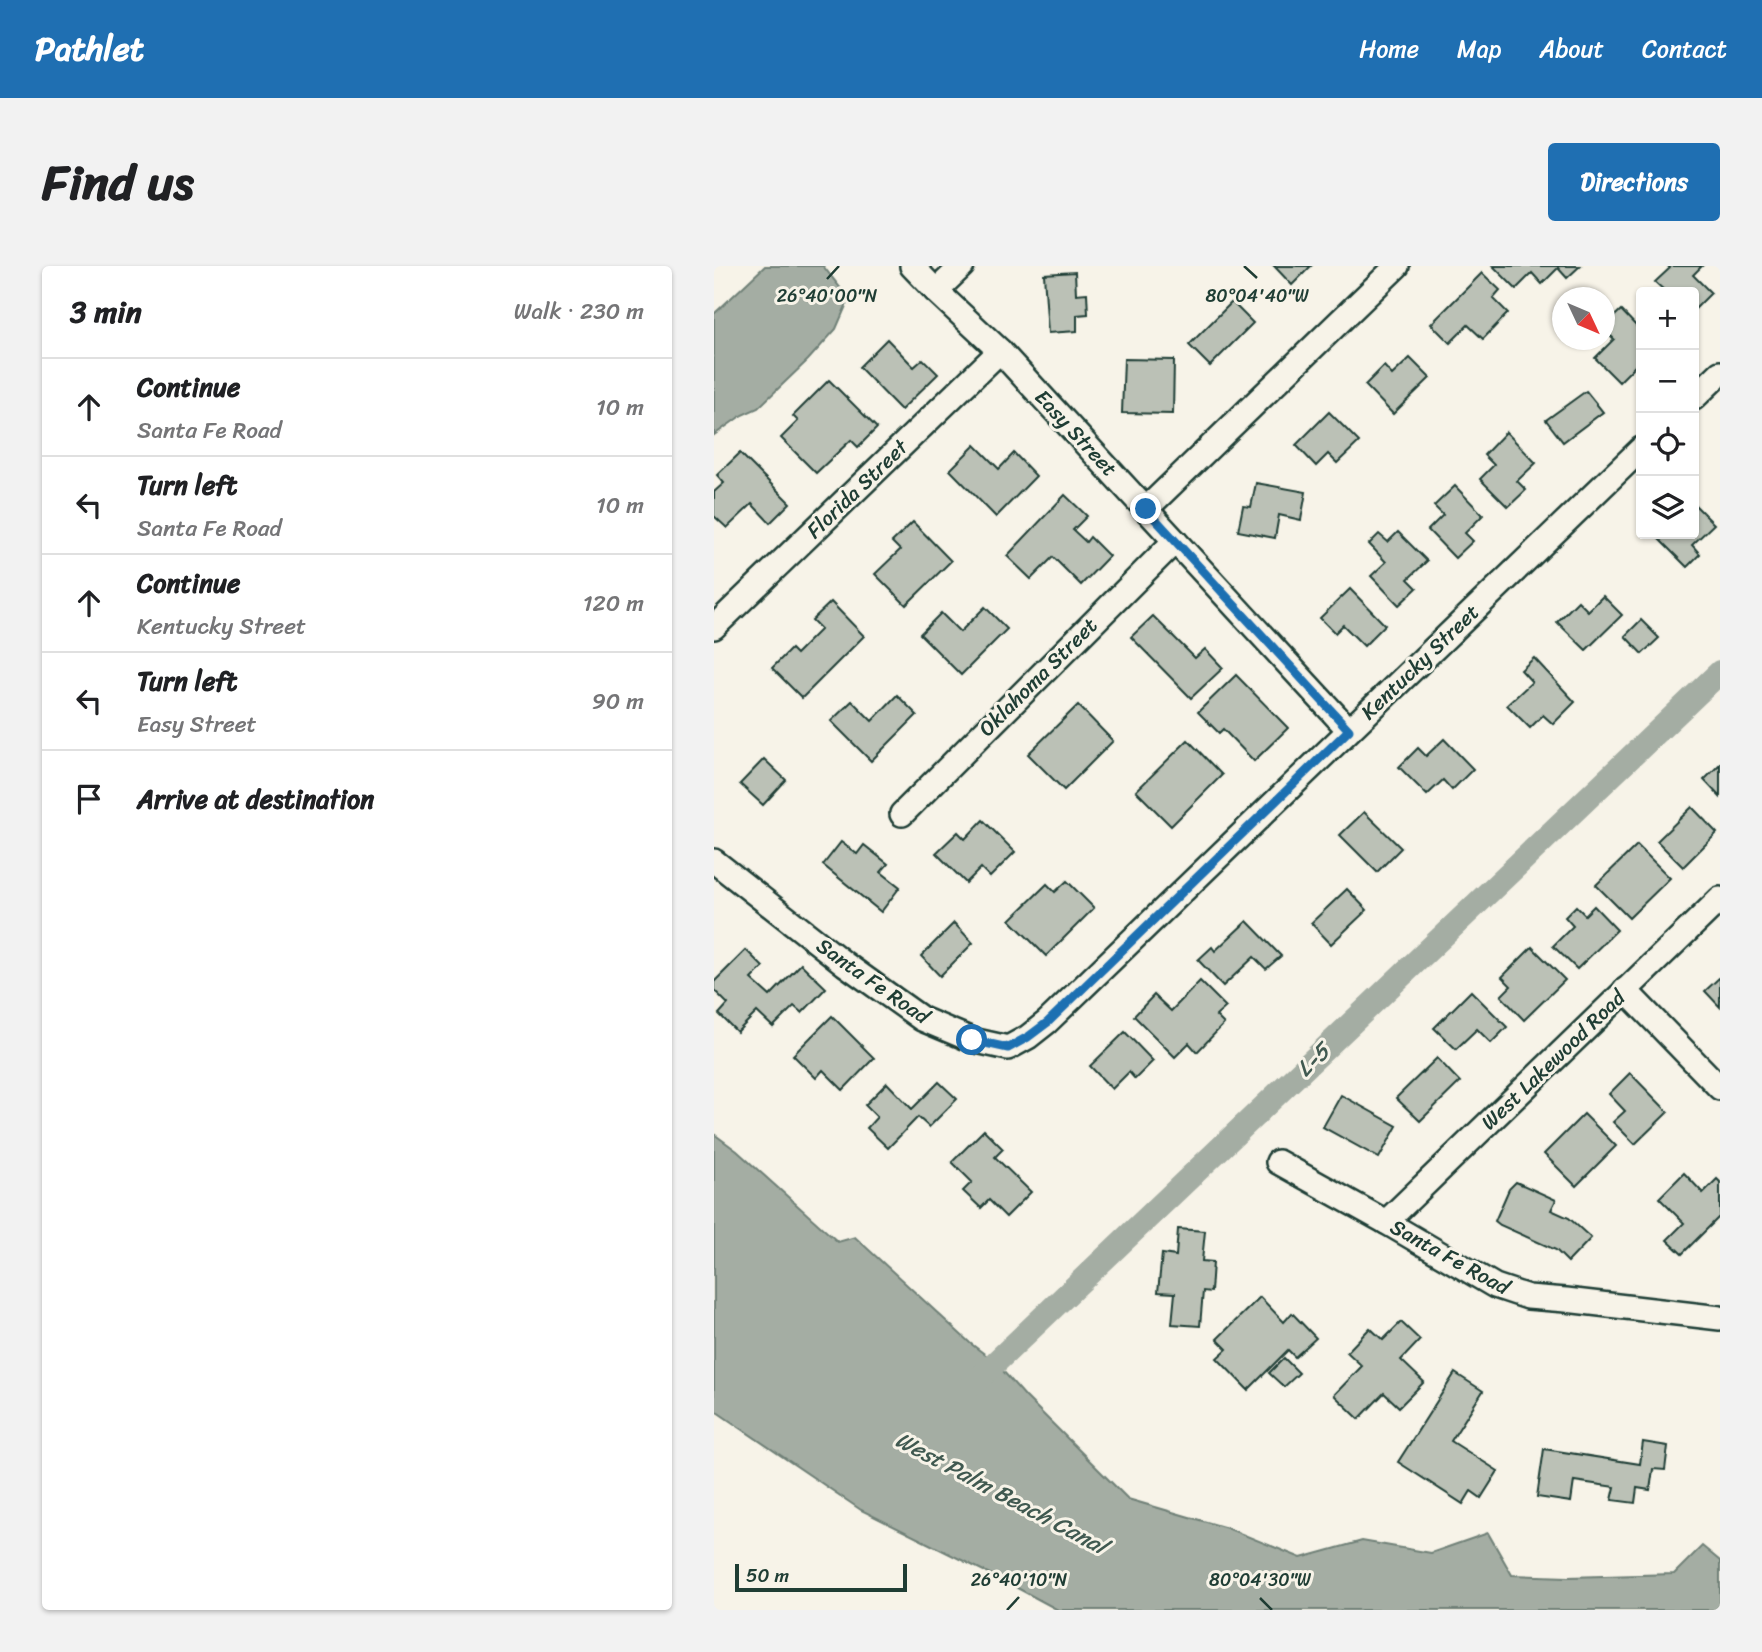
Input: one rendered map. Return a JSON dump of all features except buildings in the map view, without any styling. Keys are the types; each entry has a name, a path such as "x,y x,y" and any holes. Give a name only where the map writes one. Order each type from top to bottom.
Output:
{"street":[{"name":"Easy Street","path":"912,266 1000,351 1349,730"},
{"path":"936,291 962,266"},
{"path":"1146,509 1397,266"},
{"name":"Florida Street","path":"714,627 1000,351"},
{"path":"1699,393 1720,373"},
{"name":"Kentucky Street","path":"1048,1022 1636,454"},
{"name":"Oklahoma Street","path":"902,814 1175,541"},
{"name":"Santa Fe Road","path":"714,861 845,964 922,1019 972,1040 1008,1048 1048,1022"},
{"name":"West Lakewood Road","path":"1386,1222 1720,900"},
{"path":"1625,990 1720,1088"},
{"name":"Santa Fe Road","path":"1278,1162 1494,1286 1528,1297 1720,1318"}],"water":[{"path":"765,266 823,266 849,299 836,329 808,360 758,408 742,415 714,435 714,314"},
{"name":"West Palm Beach Canal","path":"714,1134 737,1151 838,1242 855,1237 970,1343 995,1362 1026,1397 1128,1499 1227,1528 1301,1558 1362,1541 1431,1553 1488,1533 1512,1575 1568,1577 1674,1574 1702,1546 1720,1561 1720,1610 1058,1610 861,1510 714,1410"}],"waterway":[{"name":"L-5","path":"973,1384 1720,672"}],"route":[{"path":"972,1040 1008,1048 1048,1022 1349,730 1146,509"}]}
